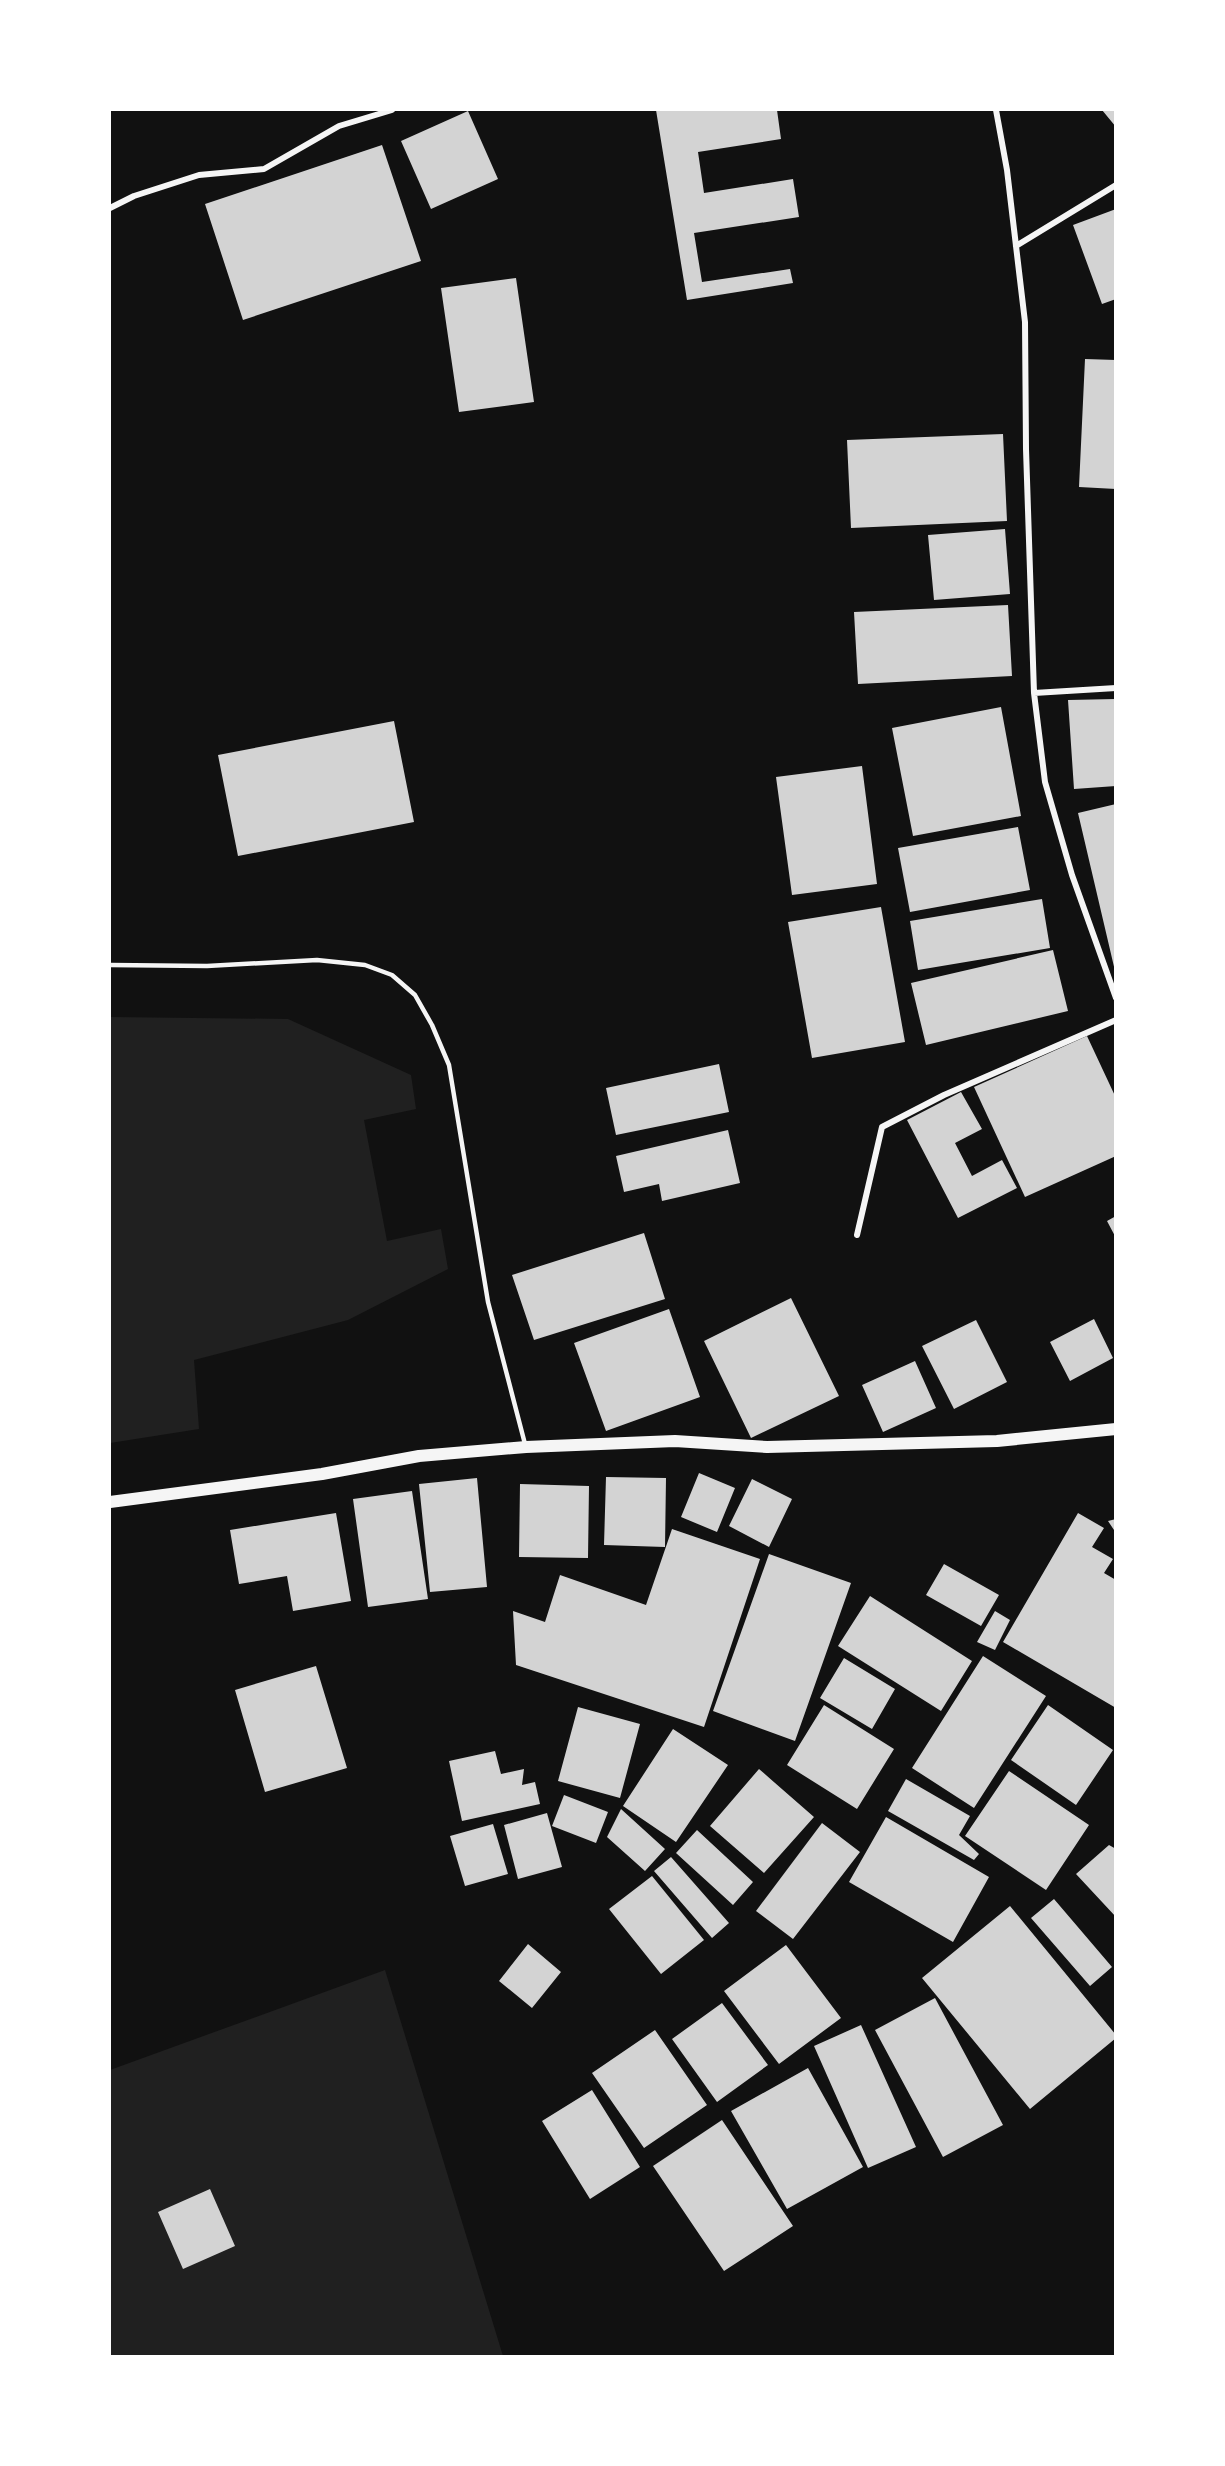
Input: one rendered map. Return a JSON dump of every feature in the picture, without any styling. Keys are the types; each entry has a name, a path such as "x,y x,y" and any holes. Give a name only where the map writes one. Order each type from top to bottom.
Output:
{"main road":[{"path":"110,1502 322,1474 419,1456 526,1447 675,1442 767,1447 997,1441 1116,1430"}],"street":[{"path":"110,208 134,196 199,175 264,169 339,126 392,110"},
{"path":"996,110 1007,170 1024,322 1034,693 1045,782 1072,875 1116,998"},
{"path":"1016,246 1116,185"},
{"path":"1034,693 1116,688"},
{"path":"856,1235 882,1127 944,1095 1116,1020"}],"lane":[{"path":"110,965 207,966 326,961 365,965 392,975 415,995 432,1025 449,1065 488,1302 526,1447"}],"shaded area":[{"path":"110,1017 288,1019 411,1075 416,1109 364,1120 387,1241 441,1229 448,1269 348,1320 194,1360 199,1429 110,1443"},
{"path":"385,1970 503,2356 110,2356 110,2070"}],"building":[{"path":"656,110 777,110 781,139 698,152 704,193 793,179 799,217 694,233 702,282 790,269 793,283 687,300"},
{"path":"1102,110 1116,110 1116,127"},
{"path":"468,111 498,179 431,209 401,141"},
{"path":"382,145 421,261 243,320 205,204"},
{"path":"1116,209 1116,299 1102,304 1073,225"},
{"path":"516,278 534,402 459,412 441,288"},
{"path":"1085,359 1116,360 1116,489 1079,487"},
{"path":"1003,434 1007,521 851,528 847,440"},
{"path":"1005,529 1010,594 934,600 928,535"},
{"path":"1008,605 1012,676 858,684 854,612"},
{"path":"1116,699 1116,786 1074,789 1068,700"},
{"path":"1001,707 1021,816 913,836 892,728"},
{"path":"394,721 414,822 238,856 218,755"},
{"path":"862,766 877,884 792,895 776,777"},
{"path":"1116,804 1116,971 1115,971 1078,813"},
{"path":"1018,827 1030,890 910,912 898,848"},
{"path":"1042,899 1050,948 918,970 910,921"},
{"path":"881,907 905,1042 812,1058 788,922"},
{"path":"1053,950 1068,1011 926,1045 911,983"},
{"path":"1087,1036 1116,1098 1116,1156 1025,1197 974,1087"},
{"path":"719,1064 729,1112 616,1135 606,1088"},
{"path":"961,1092 982,1129 955,1143 972,1176 1002,1160 1017,1188 958,1218 907,1120"},
{"path":"728,1130 740,1183 662,1201 659,1184 624,1192 616,1156"},
{"path":"1116,1216 1116,1238 1107,1221"},
{"path":"644,1233 665,1299 534,1340 512,1275"},
{"path":"791,1298 839,1396 751,1438 704,1341"},
{"path":"669,1309 700,1397 606,1431 574,1343"},
{"path":"1094,1319 1113,1358 1070,1381 1050,1342"},
{"path":"976,1320 1007,1382 954,1409 922,1346"},
{"path":"915,1361 936,1408 883,1432 862,1385"},
{"path":"699,1473 735,1488 717,1532 681,1517"},
{"path":"606,1477 666,1478 665,1547 604,1545"},
{"path":"477,1478 487,1587 430,1592 419,1484"},
{"path":"752,1479 792,1499 769,1547 729,1526"},
{"path":"520,1484 589,1486 588,1558 519,1557"},
{"path":"412,1491 428,1599 368,1607 353,1499"},
{"path":"336,1513 351,1601 293,1611 287,1576 239,1584 230,1530"},
{"path":"1078,1513 1104,1528 1092,1547 1113,1559 1104,1573 1116,1580 1116,1708 1003,1642"},
{"path":"1116,1519 1116,1533 1108,1521"},
{"path":"672,1529 760,1559 704,1727 516,1665 513,1611 545,1622 560,1575 646,1605"},
{"path":"769,1554 851,1583 795,1741 713,1711"},
{"path":"944,1564 999,1595 981,1626 926,1595"},
{"path":"870,1596 972,1661 941,1711 838,1646"},
{"path":"995,1611 1010,1620 995,1650 977,1642"},
{"path":"983,1656 1046,1696 974,1808 912,1768"},
{"path":"844,1658 895,1689 872,1729 820,1698"},
{"path":"316,1666 347,1768 265,1792 235,1690"},
{"path":"824,1705 894,1749 857,1809 787,1765"},
{"path":"1048,1705 1113,1750 1076,1805 1011,1760"},
{"path":"578,1707 640,1724 620,1798 558,1781"},
{"path":"673,1729 728,1765 676,1842 623,1806"},
{"path":"495,1751 501,1774 524,1769 522,1785 535,1782 540,1804 462,1821 449,1761"},
{"path":"759,1769 814,1817 764,1873 710,1826"},
{"path":"1009,1771 1089,1825 1046,1890 965,1836"},
{"path":"906,1779 970,1816 959,1835 979,1854 974,1860 888,1811"},
{"path":"564,1795 608,1812 596,1843 552,1826"},
{"path":"621,1809 665,1849 645,1871 607,1837"},
{"path":"547,1813 562,1867 518,1879 504,1825"},
{"path":"886,1817 989,1877 953,1942 849,1882"},
{"path":"822,1823 860,1852 793,1939 756,1911"},
{"path":"493,1824 508,1874 465,1886 450,1836"},
{"path":"697,1830 753,1882 733,1905 676,1853"},
{"path":"1109,1845 1116,1849 1116,1917 1076,1874"},
{"path":"671,1857 729,1923 712,1938 654,1871"},
{"path":"652,1876 704,1940 661,1974 609,1909"},
{"path":"1054,1899 1112,1967 1090,1986 1031,1918"},
{"path":"1010,1906 1116,2035 1116,2038 1030,2109 922,1978"},
{"path":"528,1944 561,1972 532,2008 499,1981"},
{"path":"786,1945 841,2018 779,2064 724,1991"},
{"path":"935,1998 1003,2125 943,2157 875,2030"},
{"path":"722,2003 768,2065 717,2102 672,2039"},
{"path":"861,2025 916,2147 868,2168 814,2046"},
{"path":"655,2030 707,2105 644,2148 592,2073"},
{"path":"808,2068 863,2167 787,2209 731,2111"},
{"path":"592,2090 640,2167 590,2199 542,2121"},
{"path":"722,2120 793,2226 724,2271 653,2166"},
{"path":"210,2189 235,2246 183,2269 158,2212"}]}
